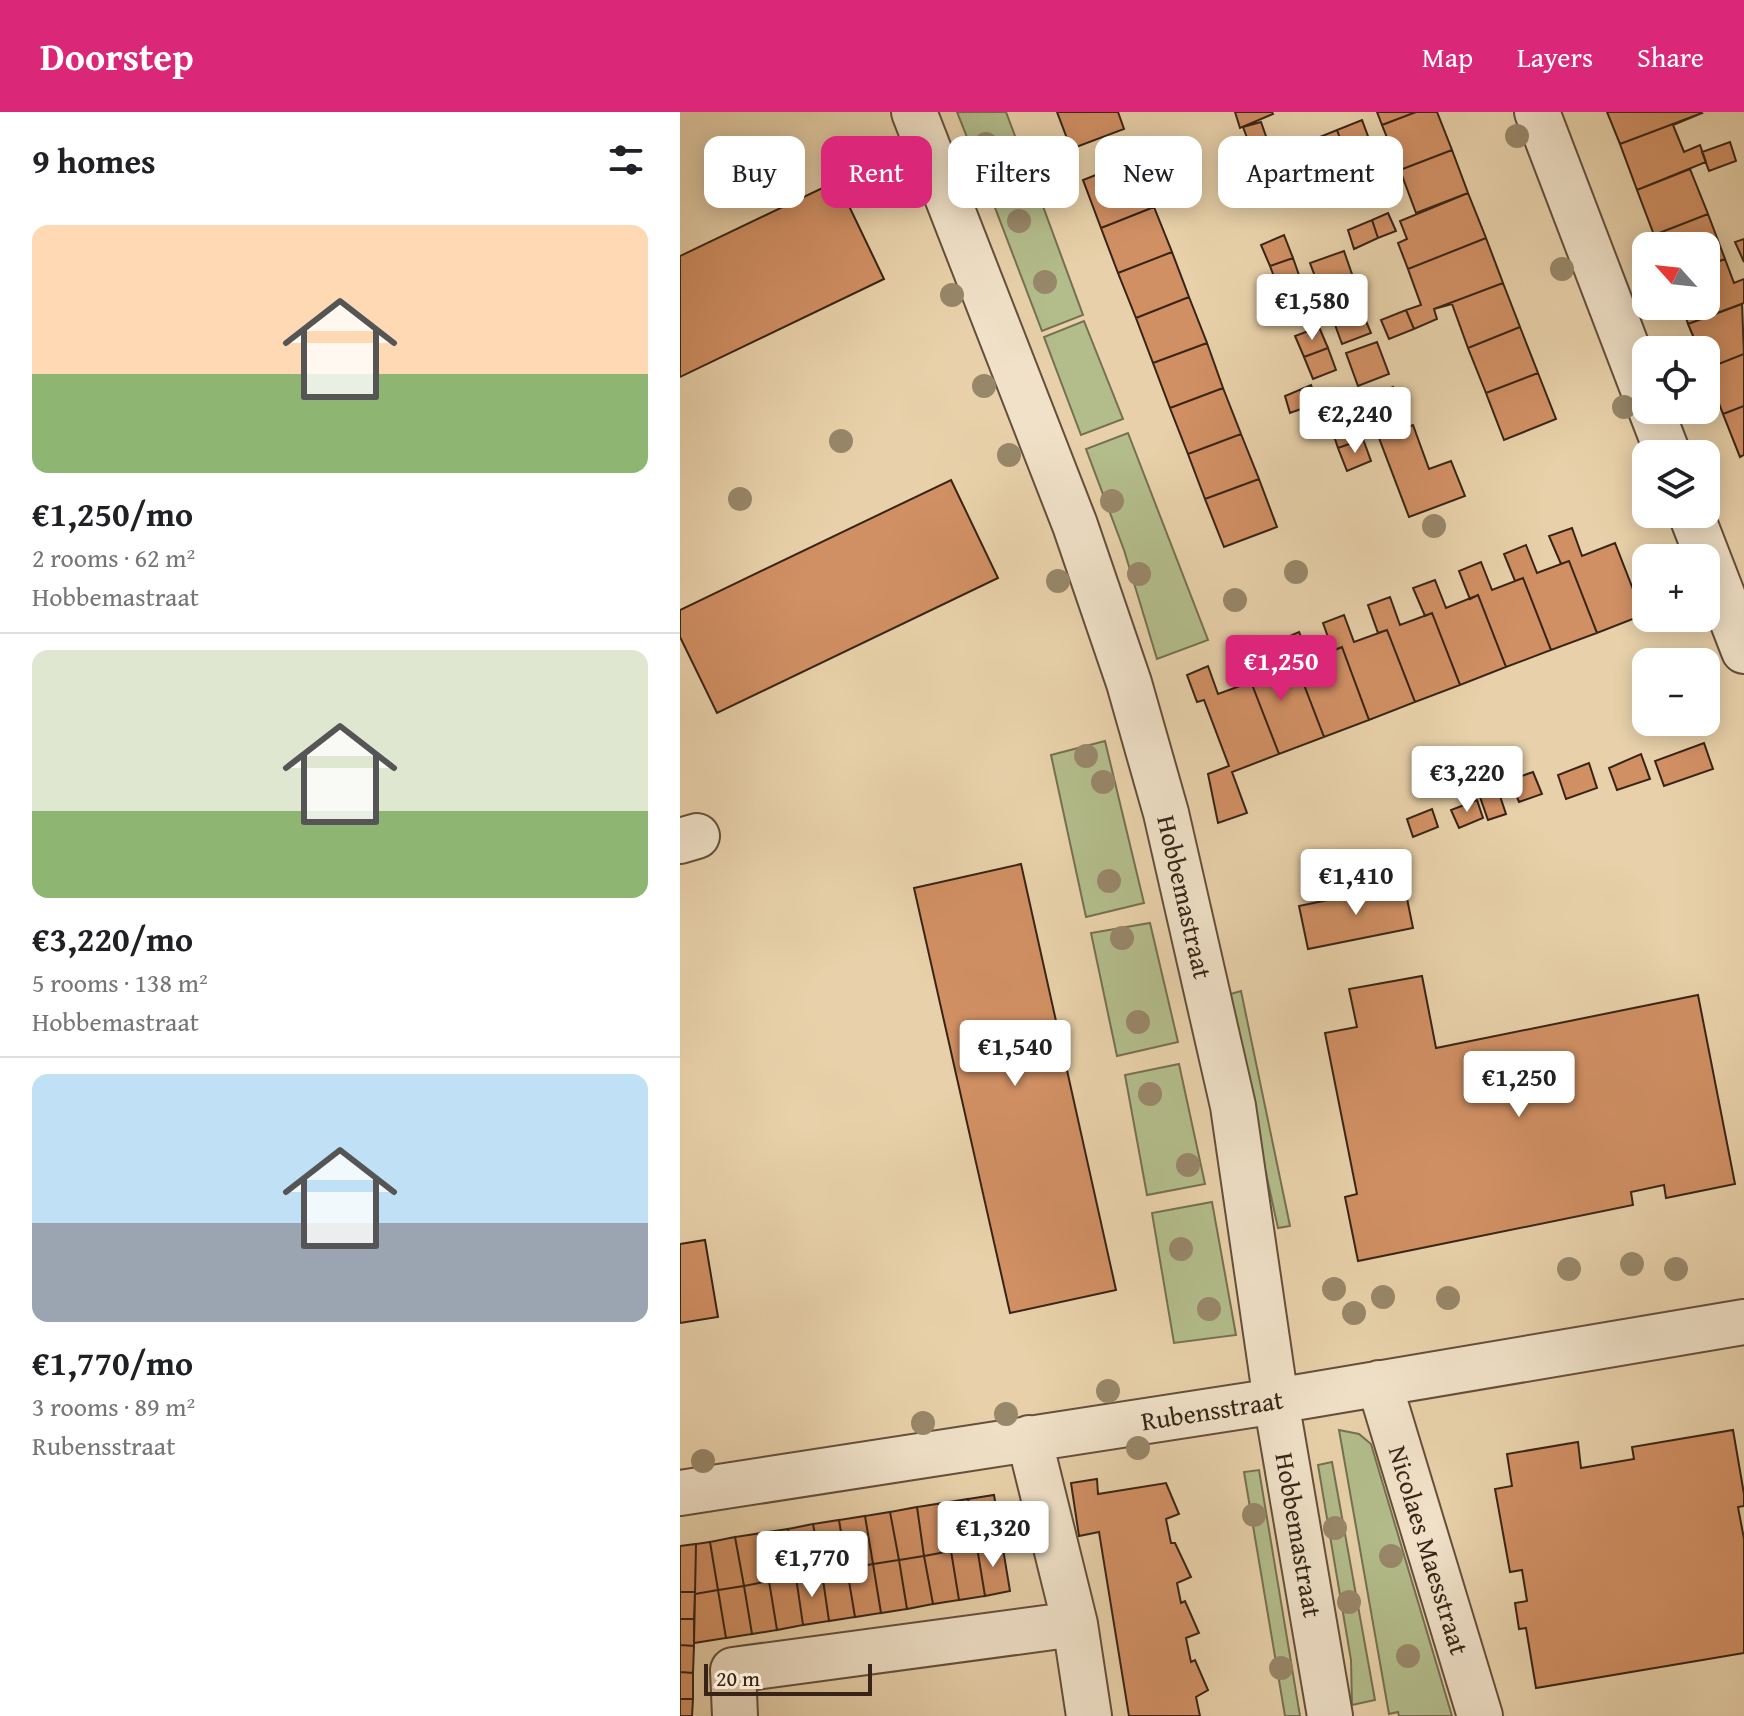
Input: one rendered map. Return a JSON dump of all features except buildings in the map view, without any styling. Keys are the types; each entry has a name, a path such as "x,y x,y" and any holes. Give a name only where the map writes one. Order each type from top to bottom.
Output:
{"street":[{"name":"Hobbemastraat","path":"914,112 1075,525 1137,710 1166,813 1233,1106 1276,1401 1330,1716"},
{"path":"1537,112 1632,360"},
{"path":"1696,528 1744,651"},
{"name":"Rubensstraat","path":"680,1493 1276,1401 1744,1322"},
{"name":"Nicolaes Maesstraat","path":"1379,1383 1480,1716"},
{"path":"1029,1438 1075,1624 1089,1716"},
{"path":"735,1716 733,1670 1075,1624"}],"green space":[{"path":"957,112 1006,112 1015,136 967,136"},
{"path":"995,208 1044,208 1083,315 1042,331"},
{"path":"1084,321 1123,419 1081,435 1044,337"},
{"path":"1128,433 1208,640 1157,659 1124,550 1086,449"},
{"path":"1105,741 1144,903 1086,917 1051,755"},
{"path":"1150,923 1178,1042 1117,1056 1091,933"},
{"path":"1241,991 1290,1226 1278,1228 1227,995"},
{"path":"1179,1064 1205,1184 1147,1195 1125,1075"},
{"path":"1212,1202 1236,1335 1174,1343 1152,1213"},
{"path":"1339,1430 1359,1434 1371,1444 1452,1716 1389,1714"},
{"path":"1332,1462 1375,1700 1352,1705 1351,1660 1318,1465"},
{"path":"1259,1470 1300,1716 1285,1716 1244,1472"}]}
